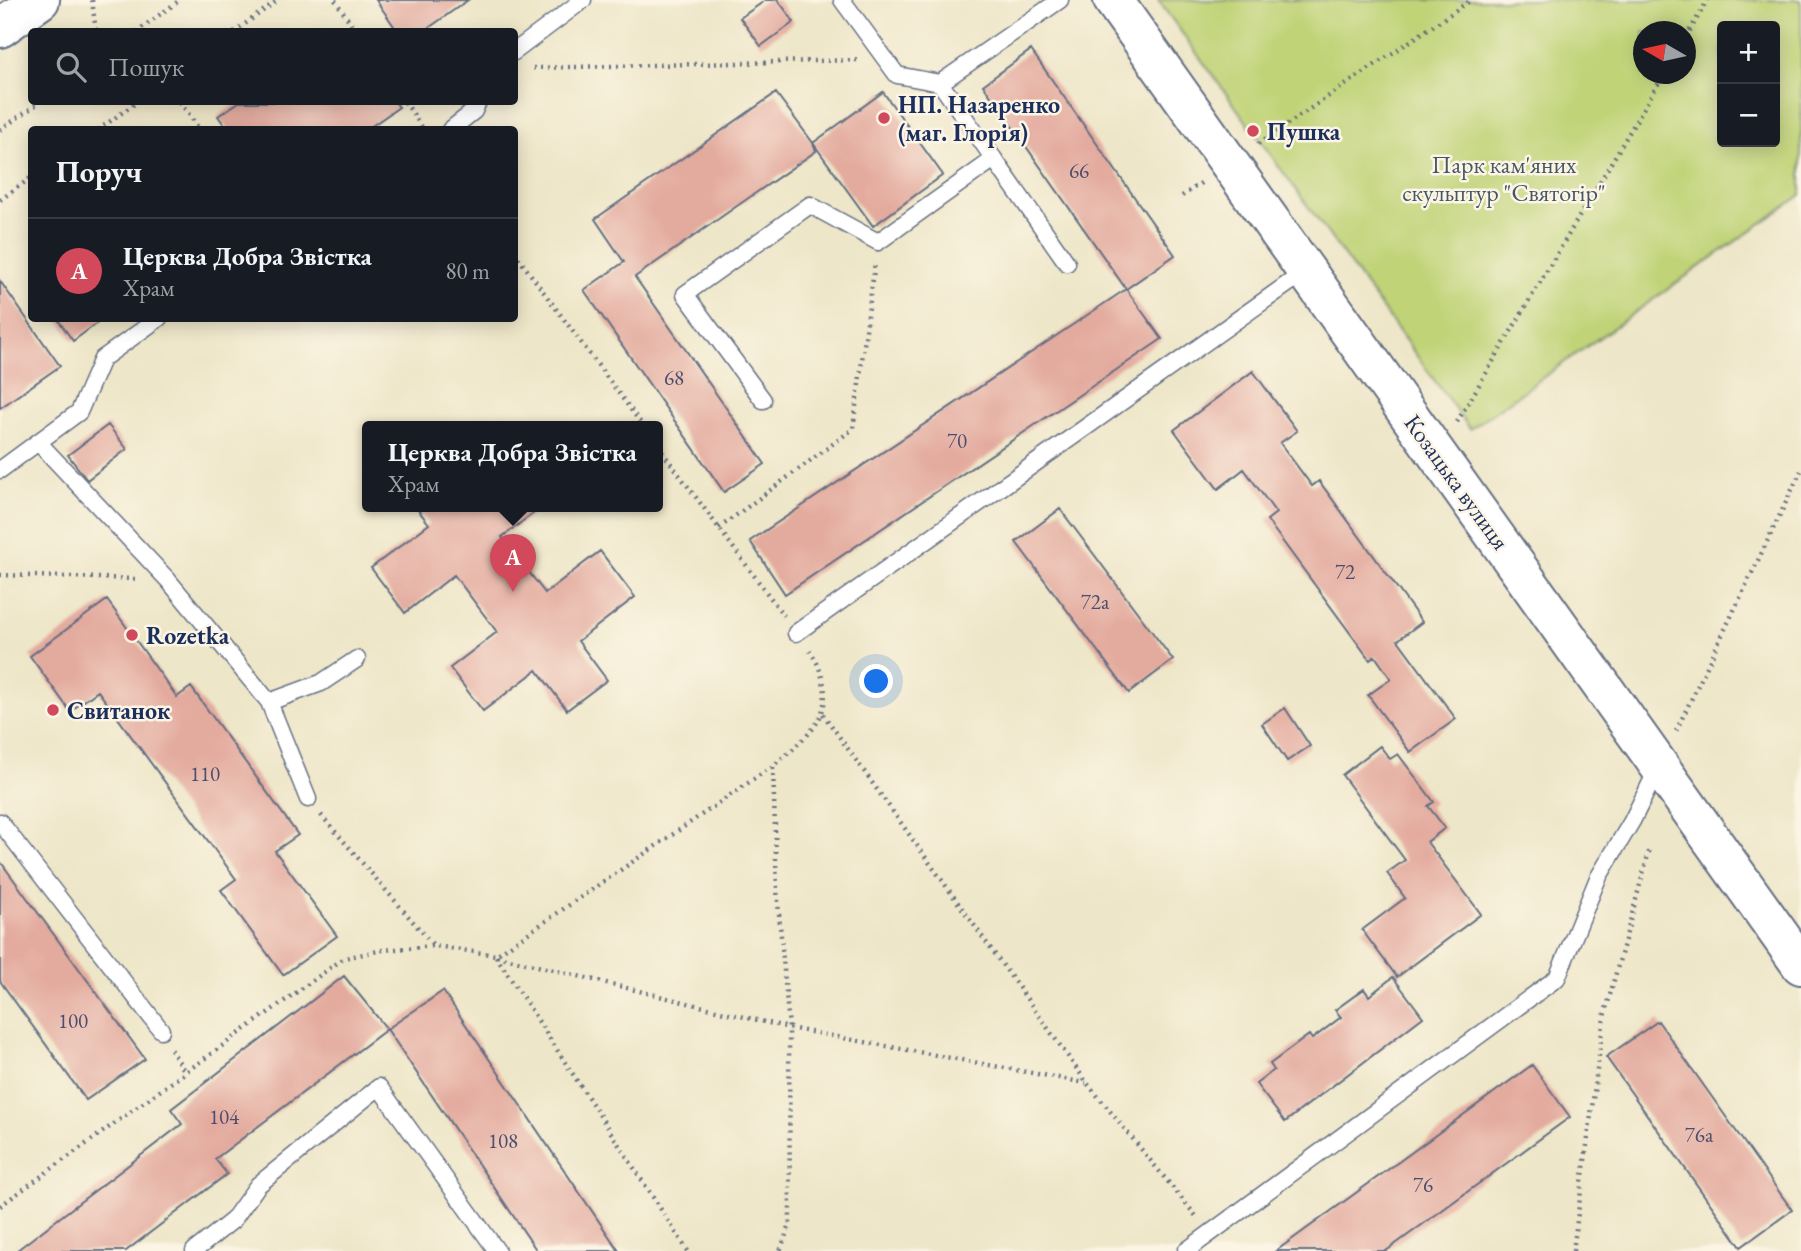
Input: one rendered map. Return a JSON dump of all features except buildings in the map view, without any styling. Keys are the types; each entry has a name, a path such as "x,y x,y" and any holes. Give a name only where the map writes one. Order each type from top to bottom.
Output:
{"street":[{"path":"0,28 40,0"},
{"name":"Козацька вулиця","path":"1114,0 1801,965"}],"lane":[{"path":"518,49 583,0"},
{"path":"842,0 897,75 940,83 1067,263"},
{"path":"940,83 1060,0"},
{"path":"455,126 474,111 477,105"},
{"path":"763,400 685,294 810,205 878,242 993,159"},
{"path":"796,633 1306,271"},
{"path":"0,470 79,412 103,359 154,322"},
{"path":"38,442 168,580 269,702 308,799"},
{"path":"269,702 321,683 357,659"},
{"path":"1186,1251 1558,978 1598,878 1632,821 1660,766"},
{"path":"0,822 160,1030"},
{"path":"194,1251 233,1220 258,1185 379,1087 496,1251"}],"path":[{"path":"92,0 96,28"},
{"path":"142,28 180,0"},
{"path":"240,28 278,0"},
{"path":"335,0 354,28"},
{"path":"1182,196 1471,0"},
{"path":"1695,21 1707,0"},
{"path":"528,68 886,60"},
{"path":"1437,454 1658,84"},
{"path":"0,130 36,105"},
{"path":"104,126 133,105"},
{"path":"182,105 197,126"},
{"path":"407,105 421,126"},
{"path":"0,200 28,180"},
{"path":"719,528 853,429 878,242"},
{"path":"518,257 639,421"},
{"path":"496,956 773,766 808,735 823,714 826,694 817,661 663,453"},
{"path":"1660,766 1801,471"},
{"path":"0,575 168,580"},
{"path":"823,714 1087,1083 1210,1233"},
{"path":"773,766 777,890 789,1028 790,1224 780,1251"},
{"path":"308,799 435,947"},
{"path":"1573,1251 1604,1017 1650,848"},
{"path":"0,1206 344,958 383,950 435,947 496,956 789,1028 1087,1083"},
{"path":"496,956 688,1251"}],"green space":[{"name":"Парк кам'яних скульптур \"Святогір\"","path":"1158,0 1801,0 1801,195 1470,429"}],"place":[{"name":"НП. Назаренко (маг. Глорія)","path":"884,118"},
{"name":"Пушка","path":"1253,131"},
{"name":"Церква Добра Звістка","path":"513,592"},
{"name":"Rozetka","path":"132,635"},
{"name":"Свитанок","path":"53,710"}]}
